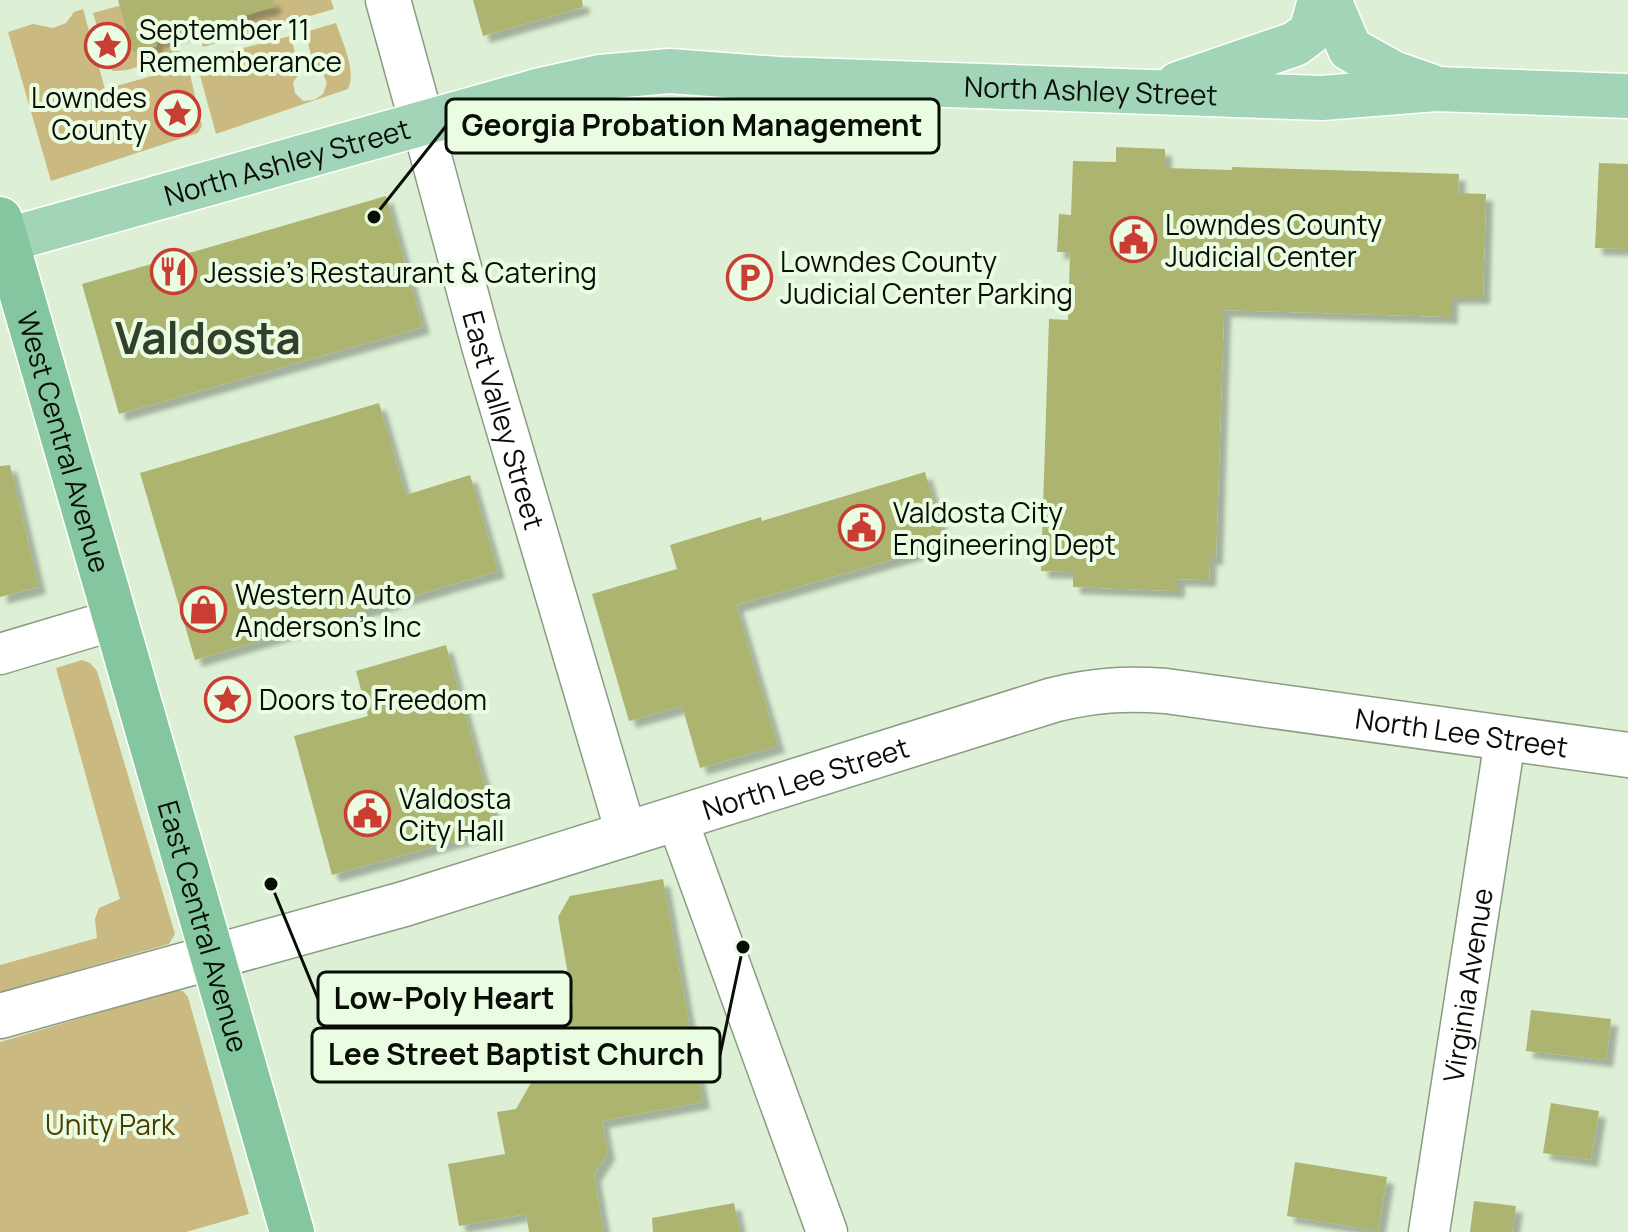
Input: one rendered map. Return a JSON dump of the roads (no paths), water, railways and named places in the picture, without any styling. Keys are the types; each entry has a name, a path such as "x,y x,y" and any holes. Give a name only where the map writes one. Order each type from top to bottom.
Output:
{"highway":[{"name":"West Central Avenue","path":"2,234 114,620"},
{"name":"East Central Avenue","path":"114,620 292,1232"}],"main road":[{"path":"1157,91 1295,44 1311,32 1320,0"},
{"path":"1329,0 1350,49 1393,73 1436,89"},
{"name":"North Ashley Street","path":"2,234 541,90 600,77 670,71 778,79 1322,98 1436,89 1628,96"}],"street":[{"name":"East Valley Street","path":"388,0 480,338 627,836"},
{"path":"0,654 114,620"},
{"name":"North Lee Street","path":"0,1016 404,904 1091,691 1121,688 1166,691 1628,755"},
{"name":"Virginia Avenue","path":"1429,1232 1505,740"},
{"path":"677,819 827,1232"}],"place":[{"name":"September 11 Rememberance","path":"108,45"},
{"name":"Lowndes County","path":"178,113"},
{"name":"Georgia Probation Management","path":"374,217"},
{"name":"Lowndes County Judicial Center","path":"1134,240"},
{"name":"Jessie's Restaurant & Catering","path":"173,272"},
{"name":"Lowndes County Judicial Center Parking","path":"749,277"},
{"name":"Valdosta City Engineering Dept","path":"862,528"},
{"name":"Western Auto Anderson's Inc","path":"204,610"},
{"name":"Doors to Freedom","path":"228,699"},
{"name":"Valdosta City Hall","path":"368,814"},
{"name":"Low-Poly Heart","path":"271,884"},
{"name":"Lee Street Baptist Church","path":"743,947"}],"district":[{"name":"Valdosta","path":"208,337"}],"park label":[{"name":"Unity Park","path":"110,1124"}]}
